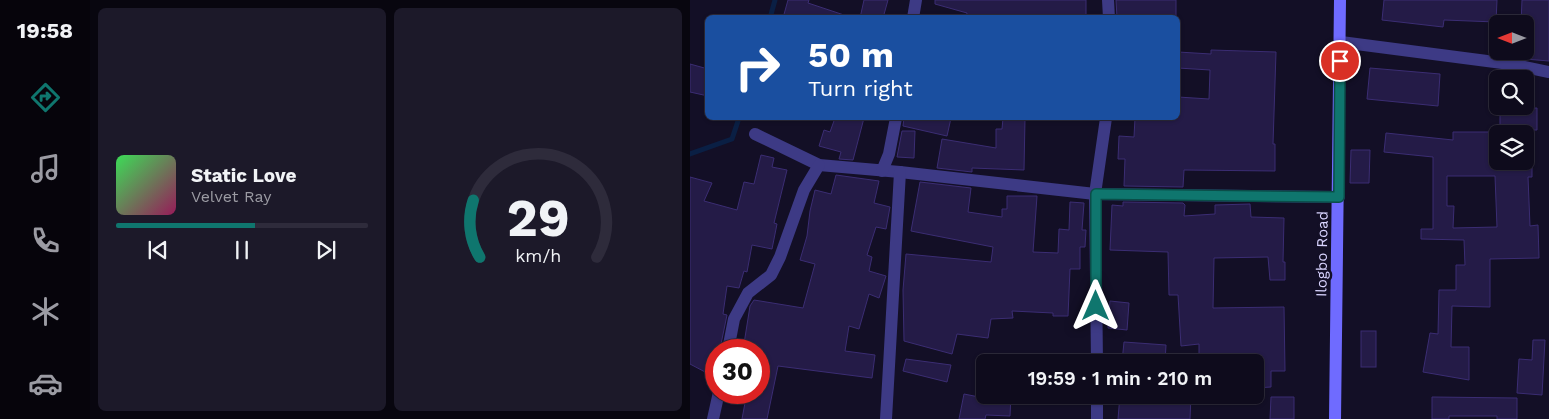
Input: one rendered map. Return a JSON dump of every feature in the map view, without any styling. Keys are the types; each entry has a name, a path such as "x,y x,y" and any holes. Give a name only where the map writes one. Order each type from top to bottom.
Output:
{"main road":[{"name":"Ilogbo Road","path":"1335,419 1341,42 1340,0"}],"street":[{"path":"914,15 916,0"},
{"path":"1108,0 1109,15"},
{"path":"1341,42 1510,64 1549,72"},
{"path":"882,171 889,154 896,120"},
{"path":"1097,354 1096,194 1106,120"},
{"path":"755,134 819,165 1096,194 1339,197"},
{"path":"730,339 734,319 748,292 771,275 780,257 804,190 819,165"},
{"path":"886,419 901,189 900,172"},
{"path":"713,419 716,404"},
{"path":"1096,419 1097,404"}],"building":[{"path":"788,0 809,0 808,3 844,15 784,15"},
{"path":"864,0 888,0 884,15 861,15"},
{"path":"935,0 1086,0 1086,15 967,15 967,13 935,4"},
{"path":"1116,0 1176,0 1176,15 1117,15"},
{"path":"1384,0 1497,0 1496,15 1489,15 1489,22 1444,20 1443,27 1382,20"},
{"path":"1522,0 1549,0 1549,61 1534,60 1534,15 1521,15"},
{"path":"1211,50 1276,52 1273,144 1275,144 1275,171 1184,170 1183,187 1124,186 1125,159 1118,159 1119,136 1134,137 1135,120 1180,120 1180,97 1209,99 1210,70 1180,68 1180,52 1211,54"},
{"path":"690,64 705,68 705,95 690,92"},
{"path":"1370,68 1440,74 1438,106 1367,99"},
{"path":"1534,108 1537,108 1537,130 1534,130 1534,125 1500,125 1500,115 1534,115"},
{"path":"834,120 863,120 853,160 839,159 841,152 819,146 824,130 830,132"},
{"path":"904,120 951,120 947,136 903,126"},
{"path":"1003,120 1025,120 1024,170 972,168 972,172 937,168 942,139 996,148 996,129 1002,129"},
{"path":"902,131 915,131 914,158 897,157"},
{"path":"1453,132 1489,132 1489,170 1532,170 1532,177 1528,177 1530,226 1538,225 1539,258 1490,259 1490,307 1452,306 1451,347 1469,347 1469,380 1423,372 1430,333 1438,334 1439,290 1456,290 1456,265 1465,265 1464,240 1421,239 1421,229 1433,229 1433,157 1384,152 1386,133 1453,140","holes":["1447,176 1495,176 1497,227 1453,228 1454,206 1447,206"]},
{"path":"1351,150 1370,150 1369,183 1350,183"},
{"path":"761,155 774,158 772,167 787,170 774,223 777,224 772,249 752,245 747,272 744,271 739,288 727,286 723,314 727,315 722,339 705,339 705,372 690,364 690,177 712,183 704,201 737,210 744,182 754,184"},
{"path":"836,175 879,181 874,203 890,207 886,229 876,227 867,255 872,257 869,271 886,276 879,298 869,294 859,329 849,326 845,351 875,355 872,378 778,366 767,419 742,419 745,404 770,404 770,339 745,339 750,306 754,300 803,308 815,264 800,260 807,236 815,190 831,194"},
{"path":"920,182 971,188 968,212 1002,217 1002,209 1007,209 1007,196 1037,196 1033,252 1058,253 1059,229 1069,230 1070,202 1084,203 1082,230 1086,230 1085,247 1080,247 1080,269 1070,269 1068,316 1053,316 1053,313 1012,311 1013,318 991,319 988,338 957,334 952,354 904,341 903,290 906,254 991,262 993,247 911,231"},
{"path":"1123,202 1183,203 1185,205 1184,216 1215,214 1215,205 1250,204 1251,217 1284,218 1283,262 1285,262 1285,280 1270,280 1268,257 1214,258 1213,308 1284,307 1285,371 1271,371 1271,387 1264,387 1264,354 1199,354 1199,344 1181,346 1178,295 1169,295 1168,252 1110,250 1112,205 1123,206"},
{"path":"1110,301 1129,303 1127,330 1108,328"},
{"path":"1361,331 1376,331 1376,367 1361,367"},
{"path":"1533,340 1545,340 1542,395 1517,393 1519,359 1532,360"},
{"path":"1124,342 1166,345 1165,354 1123,354"},
{"path":"906,359 951,365 947,382 903,371"},
{"path":"964,394 976,396 976,404 1011,404 1010,416 986,415 985,419 959,419"},
{"path":"1271,397 1294,397 1294,419 1270,419"},
{"path":"1432,397 1517,398 1517,419 1497,419 1497,416 1449,416 1449,419 1432,419"},
{"path":"1119,404 1191,404 1190,419 1118,419"}],"waterway":[{"path":"771,15 775,0"},
{"path":"690,154 732,139 738,120"}],"route":[{"path":"1096,306 1096,194 1339,197 1340,61"}]}
